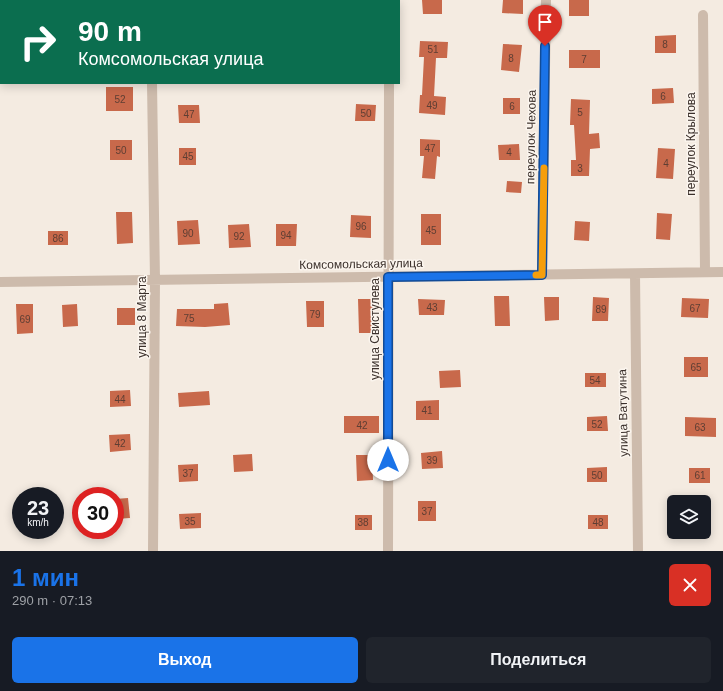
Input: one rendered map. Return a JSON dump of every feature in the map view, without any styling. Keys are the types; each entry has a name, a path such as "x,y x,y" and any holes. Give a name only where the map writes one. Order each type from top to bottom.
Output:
{"street":[{"name":"переулок Чехова","path":"542,275 546,0"},
{"name":"переулок Крылова","path":"703,15 705,272"},
{"name":"улица 8 Марта","path":"152,84 155,280 153,551"},
{"name":"улица Свистулева","path":"388,551 389,84"},
{"name":"Комсомольская улица","path":"0,282 723,272"},
{"name":"улица Ватутина","path":"635,274 638,551"}],"building":[{"path":"422,0 442,0 442,14 423,14"},
{"path":"503,0 523,0 523,14 502,13"},
{"path":"569,0 589,0 589,16 569,16"},
{"path":"676,35 676,53 655,53 655,36"},
{"path":"420,41 448,42 447,58 436,58 434,96 446,97 445,115 419,113 420,95 422,95 424,57 419,57"},
{"path":"503,44 522,45 519,72 501,70"},
{"path":"569,50 600,50 600,68 569,68"},
{"path":"106,87 133,87 133,111 106,111"},
{"path":"673,88 674,103 652,104 652,89"},
{"path":"503,98 520,98 520,114 503,114"},
{"path":"571,99 590,100 589,134 599,133 600,148 590,149 589,176 571,176 571,160 576,160 574,125 570,125"},
{"path":"356,104 376,105 375,121 355,121"},
{"path":"178,105 199,105 200,123 179,123"},
{"path":"420,139 440,140 440,157 437,156 435,179 422,178 424,156 420,156"},
{"path":"110,140 132,140 132,160 110,160"},
{"path":"519,144 520,160 499,160 498,145"},
{"path":"179,148 196,148 196,165 179,165"},
{"path":"658,148 675,149 673,179 656,178"},
{"path":"507,181 522,182 521,193 506,192"},
{"path":"116,212 132,212 133,243 117,244"},
{"path":"657,213 672,214 670,240 656,239"},
{"path":"421,214 441,214 441,245 421,245"},
{"path":"351,215 371,216 371,238 350,237"},
{"path":"198,220 200,244 178,245 177,221"},
{"path":"575,221 590,222 589,241 574,240"},
{"path":"249,224 251,247 229,248 228,225"},
{"path":"276,224 297,224 296,246 276,246"},
{"path":"48,231 68,231 68,245 48,245"},
{"path":"494,296 509,296 510,326 495,326"},
{"path":"544,297 559,297 559,320 545,321"},
{"path":"593,297 609,298 608,321 592,321"},
{"path":"682,298 709,299 708,318 681,317"},
{"path":"358,299 373,299 375,333 359,333"},
{"path":"418,299 445,300 444,315 419,315"},
{"path":"306,301 324,301 324,327 307,327"},
{"path":"228,303 230,325 205,327 176,326 177,309 214,309 214,304"},
{"path":"16,304 33,304 33,333 17,334"},
{"path":"77,304 78,326 63,327 62,305"},
{"path":"117,308 135,308 135,325 117,325"},
{"path":"684,357 708,357 708,377 684,377"},
{"path":"460,370 461,387 440,388 439,371"},
{"path":"585,373 606,373 606,387 585,387"},
{"path":"130,390 131,406 110,407 110,391"},
{"path":"209,391 210,405 179,407 178,393"},
{"path":"439,400 439,420 416,420 416,401"},
{"path":"344,416 379,416 379,433 344,433"},
{"path":"607,416 608,431 587,431 587,417"},
{"path":"685,417 716,418 716,437 685,436"},
{"path":"130,434 131,450 110,452 109,435"},
{"path":"442,451 443,468 422,469 421,453"},
{"path":"252,454 253,471 234,472 233,455"},
{"path":"356,455 372,455 373,480 357,481"},
{"path":"198,464 198,481 179,482 178,465"},
{"path":"607,467 607,482 587,482 587,468"},
{"path":"689,468 710,468 710,483 689,483"},
{"path":"124,498 128,498 130,518 124,518"},
{"path":"418,501 436,501 436,521 418,521"},
{"path":"201,513 201,528 180,529 179,514"},
{"path":"355,515 372,515 372,530 355,530"},
{"path":"588,515 608,515 608,529 588,529"}],"slow traffic":[{"path":"536,275 542,275 544,168"}],"route":[{"path":"388,460 388,277 542,275 545,46"}]}
